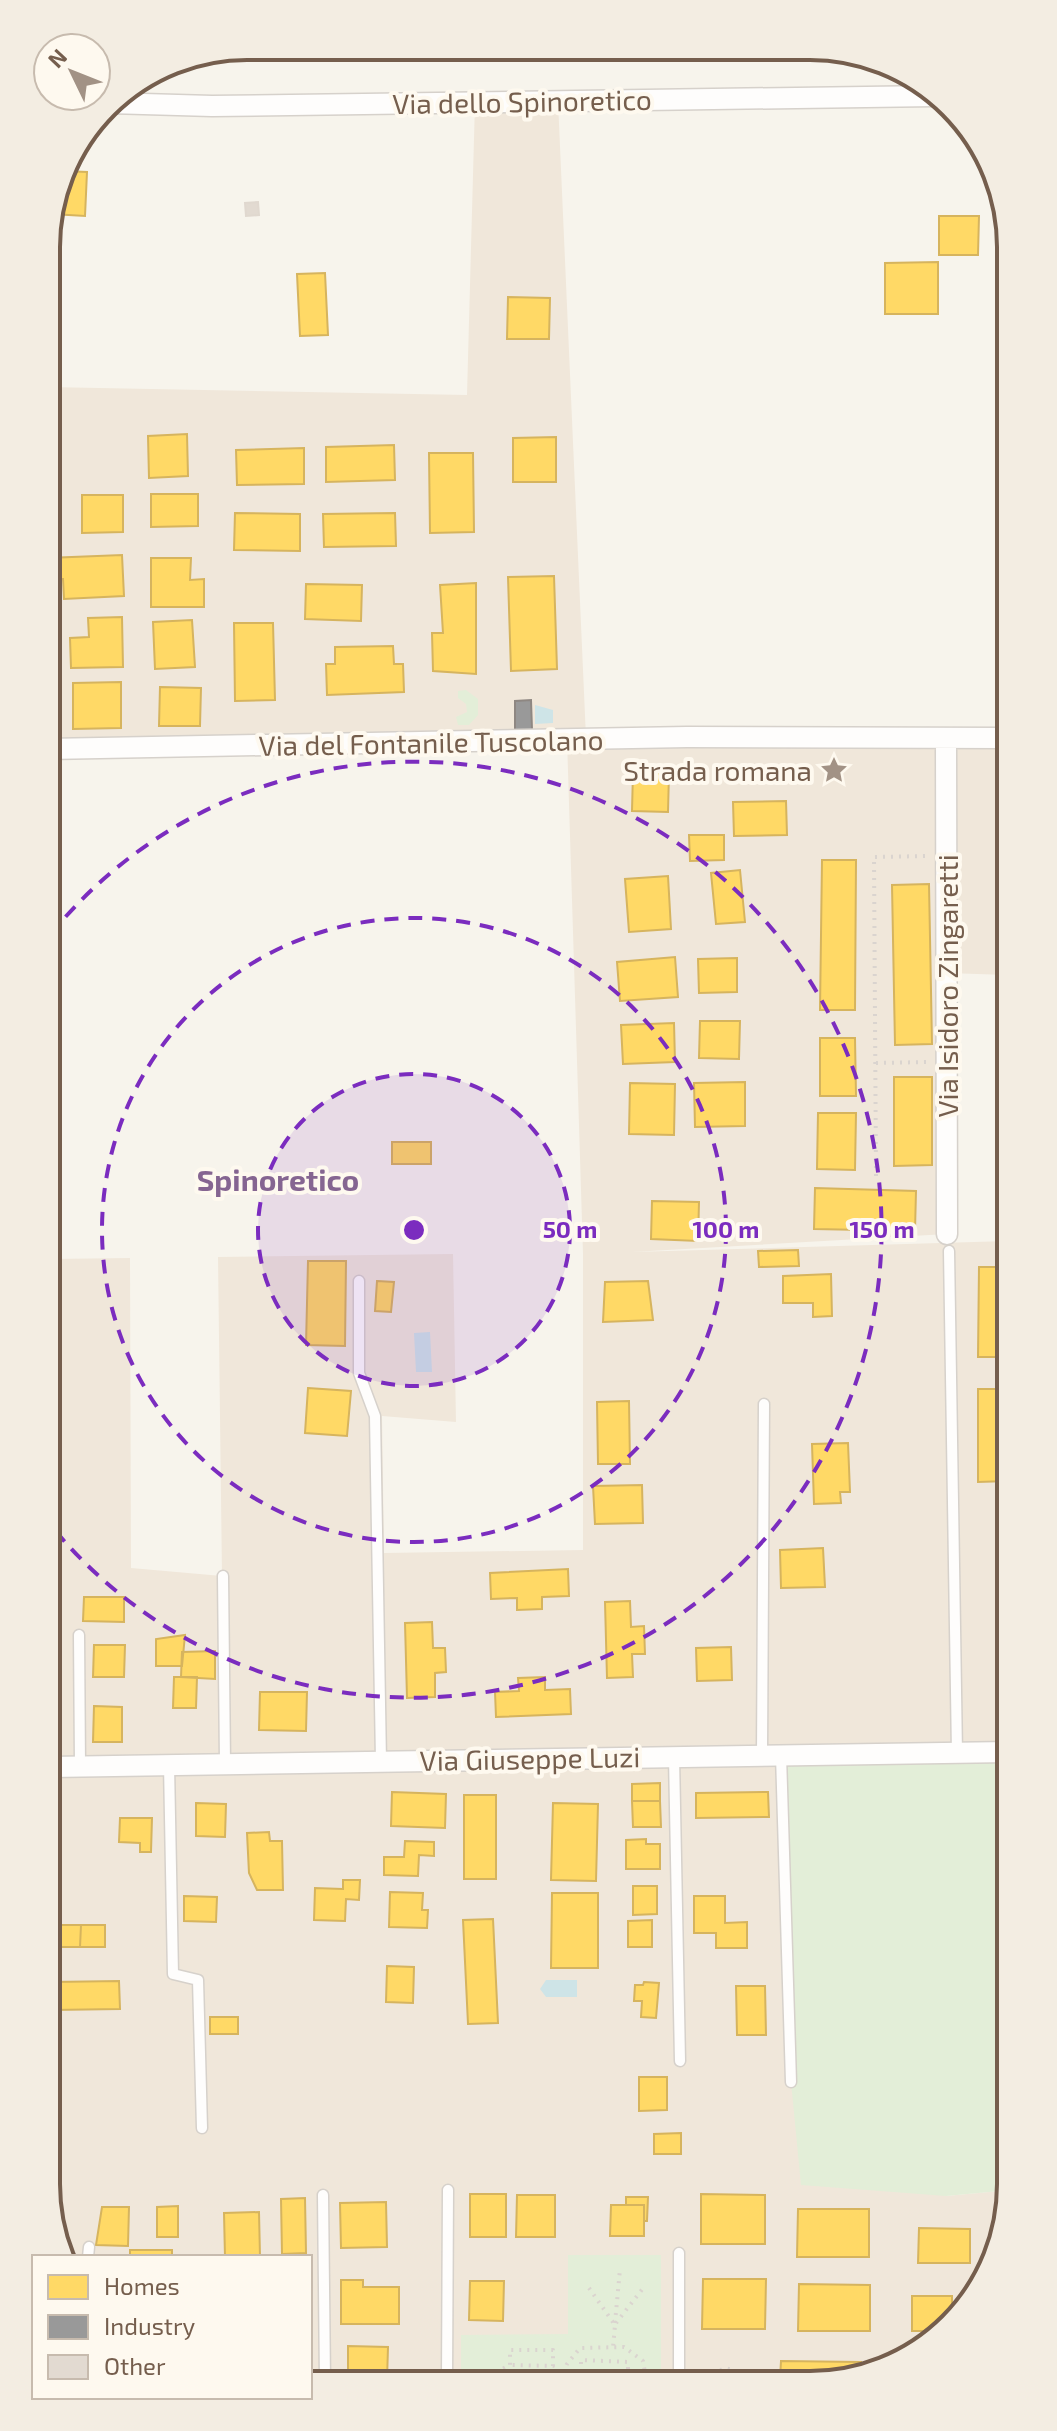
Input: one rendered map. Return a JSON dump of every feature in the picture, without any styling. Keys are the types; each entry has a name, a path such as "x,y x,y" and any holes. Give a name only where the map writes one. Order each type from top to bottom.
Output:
{"street":[{"name":"Via dello Spinoretico","path":"128,104 212,106 920,96"},
{"name":"Via del Fontanile Tuscolano","path":"60,749 687,737 997,738"},
{"name":"Via Isidoro Zingaretti","path":"946,738 948,1242"},
{"name":"Via Giuseppe Luzi","path":"60,1767 997,1752"}],"lane":[{"path":"948,1242 957,1753"},
{"path":"359,1281 359,1373 375,1416 381,1761"},
{"path":"764,1404 772,1755 791,2082"},
{"path":"223,1576 225,1763"},
{"path":"79,1635 80,1766"},
{"path":"674,1757 680,2061"},
{"path":"169,1765 173,1974 198,1980 202,2128"},
{"path":"447,2371 448,2190"},
{"path":"323,2195 325,2371"},
{"path":"679,2253 679,2371"}],"path":[{"path":"876,1176 874,857 947,856"},
{"path":"876,1063 947,1062"},
{"path":"613,2348 620,2269"},
{"path":"615,2325 644,2287"},
{"path":"589,2288 615,2325"},
{"path":"564,2371 580,2348 624,2347 639,2355 646,2371"},
{"path":"498,2371 510,2365 553,2366 553,2350 510,2350 510,2365"},
{"path":"581,2371 581,2360 628,2362 628,2371"}],"shaded area":[{"path":"558,101 586,738 997,738 997,975 947,973 947,1234 632,1252 997,1241 997,1837 946,2196 997,2191 997,2196 991,2232 983,2255 958,2298 942,2316 924,2332 892,2352 858,2365 834,2369 312,2371 312,2255 74,2255 62,2208 60,1259 130,1258 131,1568 222,1576 218,1257 453,1254 456,1422 382,1416 384,1553 583,1550 583,1254 567,739 60,749 60,387 467,395 475,102"},
{"path":"535,705 553,710 553,723 535,724"},
{"path":"430,1332 432,1372 416,1372 414,1333"},
{"path":"546,1980 577,1980 577,1997 546,1997 540,1989"}],"green space":[{"path":"466,690 478,699 478,715 469,725 458,725 456,717 467,712 466,704 458,698 458,691"},
{"path":"997,1752 997,2191 946,2196 801,2185 791,2082 781,1755"},
{"path":"568,2255 661,2255 661,2371 461,2371 461,2335 568,2334"}],"building: Homes":[{"path":"76,172 87,172 85,216 63,215"},
{"path":"939,216 979,216 978,255 939,255"},
{"path":"938,262 938,314 885,314 885,263"},
{"path":"325,273 328,335 300,336 297,274"},
{"path":"508,297 550,298 549,339 507,339"},
{"path":"187,434 188,476 149,478 148,436"},
{"path":"556,437 556,482 513,482 513,438"},
{"path":"394,445 395,480 326,482 326,447"},
{"path":"304,448 304,484 237,485 236,450"},
{"path":"429,453 473,453 474,532 430,533"},
{"path":"151,494 198,494 198,526 151,527"},
{"path":"82,495 123,495 123,532 82,533"},
{"path":"235,513 300,514 300,551 234,550"},
{"path":"395,513 396,546 324,547 323,514"},
{"path":"122,555 124,596 64,599 60,557"},
{"path":"151,558 191,558 190,580 204,579 204,607 151,607"},
{"path":"554,576 557,669 511,671 508,577"},
{"path":"476,583 476,674 433,671 432,633 443,633 440,585"},
{"path":"306,584 362,585 361,621 305,619"},
{"path":"122,617 123,667 71,668 70,638 89,637 88,618"},
{"path":"192,620 195,667 155,669 153,622"},
{"path":"234,623 273,623 275,700 235,701"},
{"path":"393,646 394,664 403,664 404,692 327,695 326,664 335,664 335,647"},
{"path":"121,682 121,728 73,729 73,683"},
{"path":"160,687 201,688 200,726 159,726"},
{"path":"633,772 669,773 668,812 632,811"},
{"path":"786,801 787,835 734,836 733,802"},
{"path":"689,835 724,835 724,860 690,861"},
{"path":"822,860 856,860 855,1010 820,1010"},
{"path":"740,870 745,922 716,924 711,873"},
{"path":"668,876 671,929 629,932 625,879"},
{"path":"929,884 932,1044 895,1045 892,885"},
{"path":"675,957 678,997 620,1001 617,962"},
{"path":"737,958 737,992 699,993 698,959"},
{"path":"700,1021 740,1021 739,1059 699,1058"},
{"path":"674,1023 675,1062 623,1064 621,1025"},
{"path":"820,1038 855,1038 856,1096 820,1096"},
{"path":"894,1077 932,1077 932,1165 894,1166"},
{"path":"745,1082 745,1126 695,1127 694,1083"},
{"path":"630,1083 675,1084 674,1135 629,1134"},
{"path":"818,1113 856,1113 855,1170 817,1169"},
{"path":"392,1142 431,1142 431,1164 392,1164"},
{"path":"815,1188 916,1191 915,1231 814,1229"},
{"path":"652,1201 699,1202 698,1241 651,1239"},
{"path":"798,1250 799,1266 759,1267 758,1251"},
{"path":"308,1261 346,1261 345,1346 306,1345"},
{"path":"979,1267 997,1267 997,1357 978,1357"},
{"path":"831,1274 832,1316 813,1317 813,1303 783,1303 783,1276"},
{"path":"377,1281 394,1282 391,1312 375,1311"},
{"path":"648,1281 653,1320 603,1322 605,1282"},
{"path":"308,1388 351,1391 347,1436 305,1433"},
{"path":"978,1389 997,1389 997,1481 978,1482"},
{"path":"629,1401 630,1464 598,1464 597,1402"},
{"path":"848,1443 850,1492 840,1492 841,1503 814,1504 812,1444"},
{"path":"642,1485 643,1523 595,1524 593,1486"},
{"path":"823,1548 825,1587 781,1588 780,1550"},
{"path":"568,1569 569,1596 542,1597 542,1609 517,1610 517,1598 491,1599 490,1573"},
{"path":"84,1597 124,1597 124,1622 83,1621"},
{"path":"630,1601 631,1627 644,1626 645,1654 632,1654 633,1677 607,1678 605,1602"},
{"path":"432,1622 433,1648 445,1648 446,1672 435,1673 435,1697 407,1698 405,1623"},
{"path":"185,1635 182,1666 156,1666 156,1639"},
{"path":"94,1645 125,1645 124,1677 93,1677"},
{"path":"731,1647 732,1680 697,1681 696,1648"},
{"path":"215,1651 215,1679 181,1677 182,1652"},
{"path":"174,1677 197,1677 196,1708 173,1708"},
{"path":"545,1677 545,1690 570,1689 571,1714 496,1717 495,1692 519,1691 518,1678"},
{"path":"260,1692 307,1692 306,1731 259,1730"},
{"path":"94,1706 122,1707 122,1742 93,1742"},
{"path":"660,1783 660,1801 632,1801 632,1784"},
{"path":"392,1792 446,1794 445,1828 391,1826"},
{"path":"768,1792 769,1817 696,1818 696,1793"},
{"path":"464,1795 496,1795 496,1879 464,1879"},
{"path":"632,1801 660,1801 661,1827 633,1827"},
{"path":"196,1803 226,1804 225,1837 196,1836"},
{"path":"553,1803 598,1804 596,1881 551,1880"},
{"path":"120,1818 152,1818 151,1852 140,1852 140,1843 119,1842"},
{"path":"269,1832 270,1841 282,1841 283,1890 257,1890 249,1873 247,1833"},
{"path":"646,1839 646,1844 660,1844 660,1869 626,1869 626,1840"},
{"path":"405,1841 434,1842 434,1856 419,1855 418,1876 384,1875 384,1857 404,1857"},
{"path":"343,1880 360,1880 359,1900 346,1899 345,1921 314,1920 315,1888 343,1889"},
{"path":"633,1886 657,1886 657,1914 633,1915"},
{"path":"390,1892 423,1893 422,1910 428,1910 427,1928 389,1927"},
{"path":"552,1893 598,1893 598,1968 551,1968"},
{"path":"184,1896 217,1897 216,1922 184,1921"},
{"path":"694,1896 725,1896 725,1923 747,1922 747,1948 716,1948 716,1933 694,1933"},
{"path":"493,1919 498,2023 468,2024 463,1920"},
{"path":"652,1920 652,1947 628,1947 628,1921"},
{"path":"60,1925 81,1925 80,1947 60,1947"},
{"path":"81,1925 105,1925 105,1947 80,1947"},
{"path":"387,1966 414,1967 413,2003 386,2002"},
{"path":"119,1981 120,2009 60,2010 60,1982"},
{"path":"644,1982 659,1983 656,2018 641,2017 642,2001 634,2001 635,1985 643,1985"},
{"path":"736,1986 765,1986 766,2035 737,2035"},
{"path":"210,2017 238,2017 238,2034 210,2034"},
{"path":"639,2077 667,2077 667,2110 639,2111"},
{"path":"681,2133 681,2154 654,2154 654,2134"},
{"path":"470,2194 506,2194 506,2237 470,2237"},
{"path":"701,2194 765,2195 765,2244 701,2244"},
{"path":"517,2195 555,2195 555,2237 516,2237"},
{"path":"626,2197 648,2197 647,2221 644,2221 644,2205 626,2205"},
{"path":"305,2198 306,2253 282,2254 281,2199"},
{"path":"386,2202 387,2247 341,2248 340,2203"},
{"path":"611,2205 644,2205 644,2236 610,2236"},
{"path":"178,2206 178,2237 157,2237 157,2207"},
{"path":"102,2207 129,2207 128,2246 96,2245"},
{"path":"798,2209 869,2209 869,2257 797,2257"},
{"path":"259,2212 260,2255 225,2255 224,2213"},
{"path":"919,2228 970,2229 970,2263 918,2263"},
{"path":"130,2250 172,2250 172,2255 130,2255"},
{"path":"703,2279 766,2279 765,2329 702,2329"},
{"path":"341,2280 363,2280 363,2287 399,2287 399,2324 341,2324"},
{"path":"470,2281 504,2281 503,2321 469,2320"},
{"path":"799,2284 870,2285 870,2331 798,2331"},
{"path":"912,2296 952,2296 952,2305 925,2331 912,2331"},
{"path":"348,2346 388,2347 387,2371 348,2371"},
{"path":"781,2361 861,2362 834,2369 780,2371"}],"building: Industry":[{"path":"531,700 532,730 515,730 515,701"}],"building: Other":[{"path":"258,202 259,215 246,216 245,203"}],"place":[{"name":"Strada romana","path":"834,770"}],"district":[{"name":"Spinoretico","path":"278,1179"}]}
